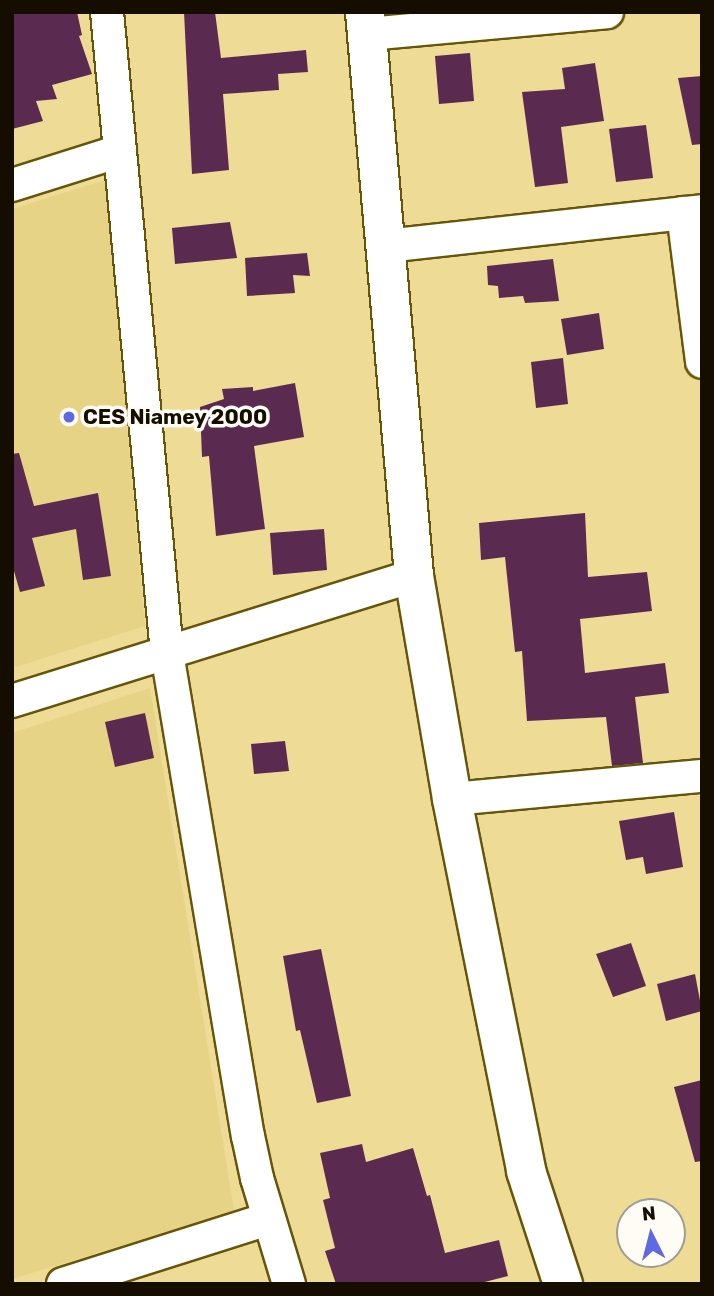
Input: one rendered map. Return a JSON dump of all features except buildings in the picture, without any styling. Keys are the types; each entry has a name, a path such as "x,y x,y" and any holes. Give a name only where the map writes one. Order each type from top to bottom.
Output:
{"street":[{"path":"107,12 167,653 248,1136 268,1219 289,1284"},
{"path":"563,1284 526,1171 452,799 414,576 366,23 607,12"},
{"path":"12,185 120,151"},
{"path":"386,246 692,212 702,362"},
{"path":"12,701 414,576"},
{"path":"452,799 702,776"},
{"path":"63,1284 268,1219"}],"shaded area":[{"name":"CES Niamey 2000","path":"105,180 145,626 12,668 12,209"},
{"path":"150,688 234,1211 12,1279 12,733"}],"place":[{"name":"CES Niamey 2000","path":"69,417"}]}
